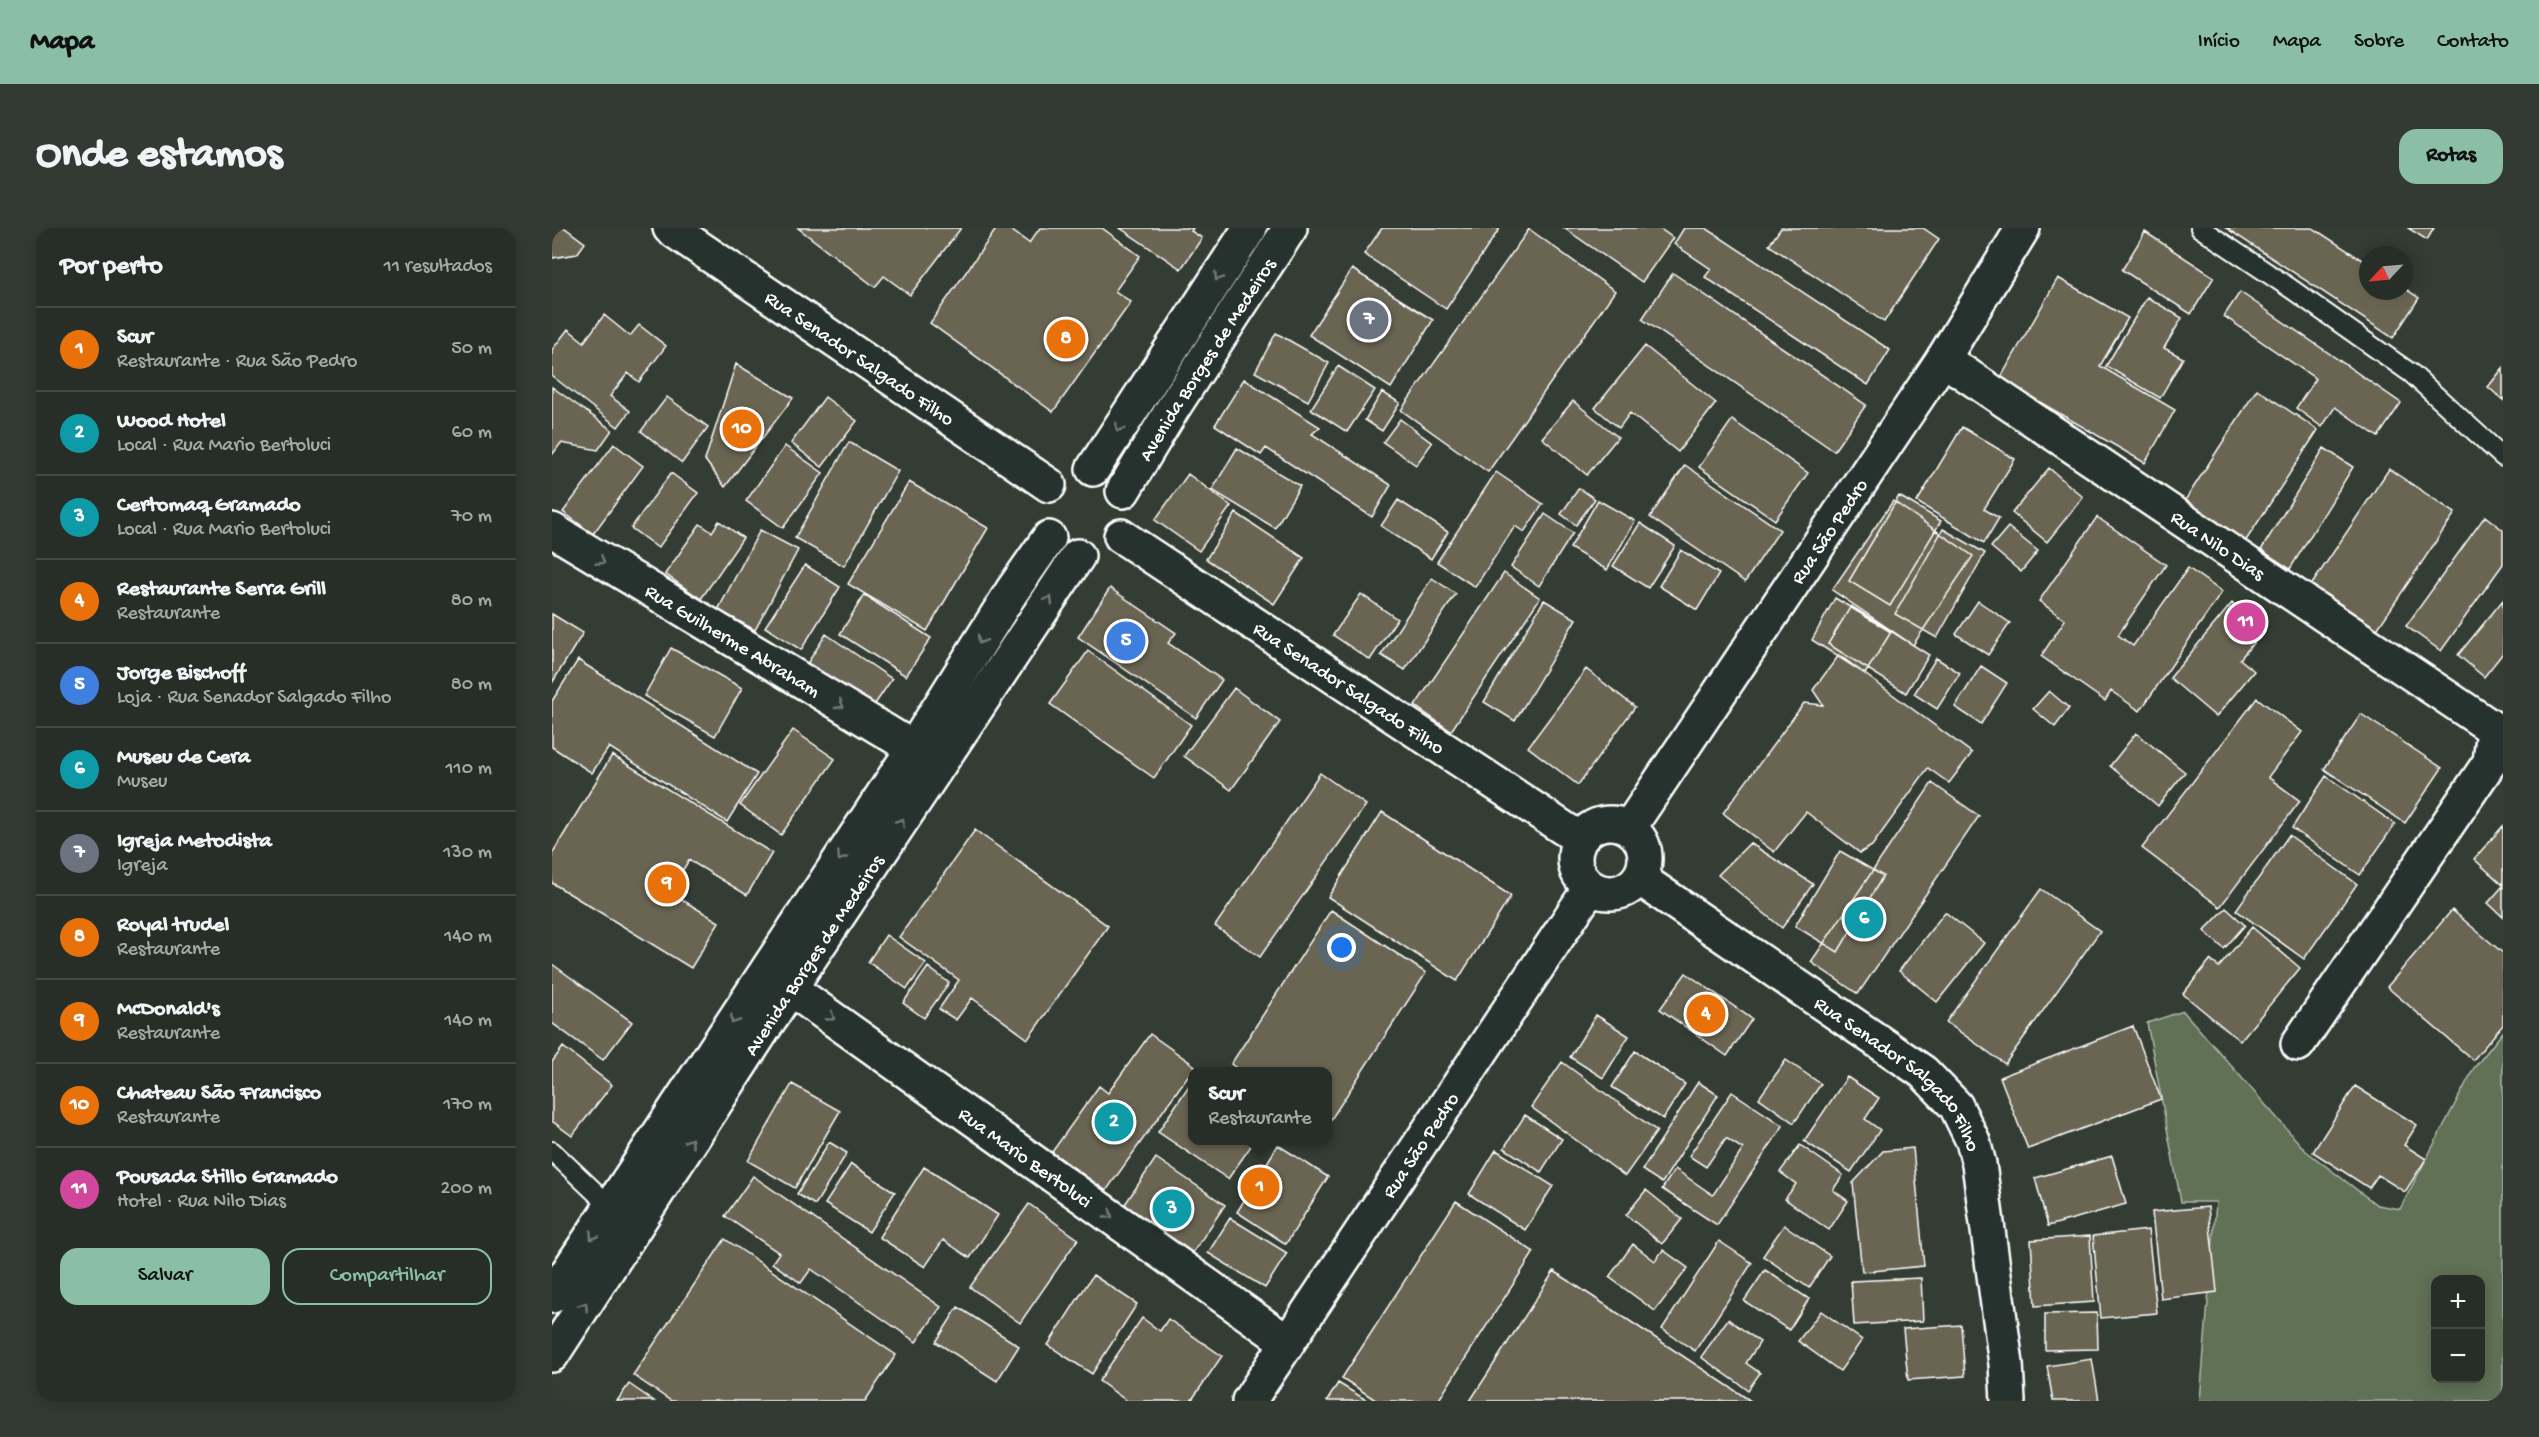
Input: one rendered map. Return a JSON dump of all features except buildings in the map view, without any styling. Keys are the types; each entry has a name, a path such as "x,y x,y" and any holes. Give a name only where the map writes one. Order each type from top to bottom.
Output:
{"main road":[{"name":"Rua Senador Salgado Filho","path":"670,228 1049,485"},
{"name":"Avenida Borges de Medeiros","path":"1093,469 1250,228"},
{"name":"Avenida Borges de Medeiros","path":"1123,491 1173,408 1290,228"},
{"name":"Rua São Pedro","path":"1629,828 1943,359 2023,228"},
{"name":"Rua Nilo Dias","path":"1943,359 2493,729 2490,762 2298,1044"},
{"path":"1093,469 1115,480 1123,491 1128,514 1121,536 1113,546 1090,556 1078,556 1057,546 1049,538 1042,525 1040,511 1049,485 1069,471 1093,469"},
{"name":"Rua Guilherme Abraham","path":"552,530 926,757"},
{"name":"Rua Senador Salgado Filho","path":"1121,536 1580,839"},
{"name":"Avenida Borges de Medeiros","path":"926,757 1012,591 1049,538"},
{"name":"Avenida Borges de Medeiros","path":"552,1355 623,1217 778,979 926,757 1078,556"},
{"path":"1619,824 1629,828 1637,836 1645,856 1640,878 1622,892 1601,893 1590,888 1582,881 1574,860 1580,839 1597,825 1619,824"},
{"name":"Rua Senador Salgado Filho","path":"1640,878 1923,1072 1956,1106 1973,1141 1979,1164 2006,1364 2008,1401"},
{"name":"Rua São Pedro","path":"1249,1401 1590,888"},
{"name":"Rua Mario Bertoluci","path":"778,979 1287,1342"},
{"name":"Avenida Borges de Medeiros","path":"552,1296 623,1217"},
{"path":"1984,1401 2006,1364"}],"lane":[{"path":"2200,228 2412,374 2503,456"},
{"path":"553,1153 623,1217"}],"green space":[{"path":"2183,1011 2306,1151 2377,1205 2400,1209 2474,1068 2503,1032 2503,1401 2200,1401 2216,1202 2181,1202 2147,1023"}],"place":[{"name":"Igreja Metodista","path":"1369,320"},
{"name":"Royal trudel","path":"1066,339"},
{"name":"Chateau São Francisco","path":"742,429"},
{"name":"Pousada Stillo Gramado","path":"2246,622"},
{"name":"Jorge Bischoff","path":"1126,641"},
{"name":"McDonald's","path":"667,884"},
{"name":"Museu de Cera","path":"1864,919"},
{"name":"Restaurante Serra Grill","path":"1706,1014"},
{"name":"Wood Hotel","path":"1114,1122"},
{"name":"Scur","path":"1260,1187"},
{"name":"Certomaq Gramado","path":"1172,1209"}]}
